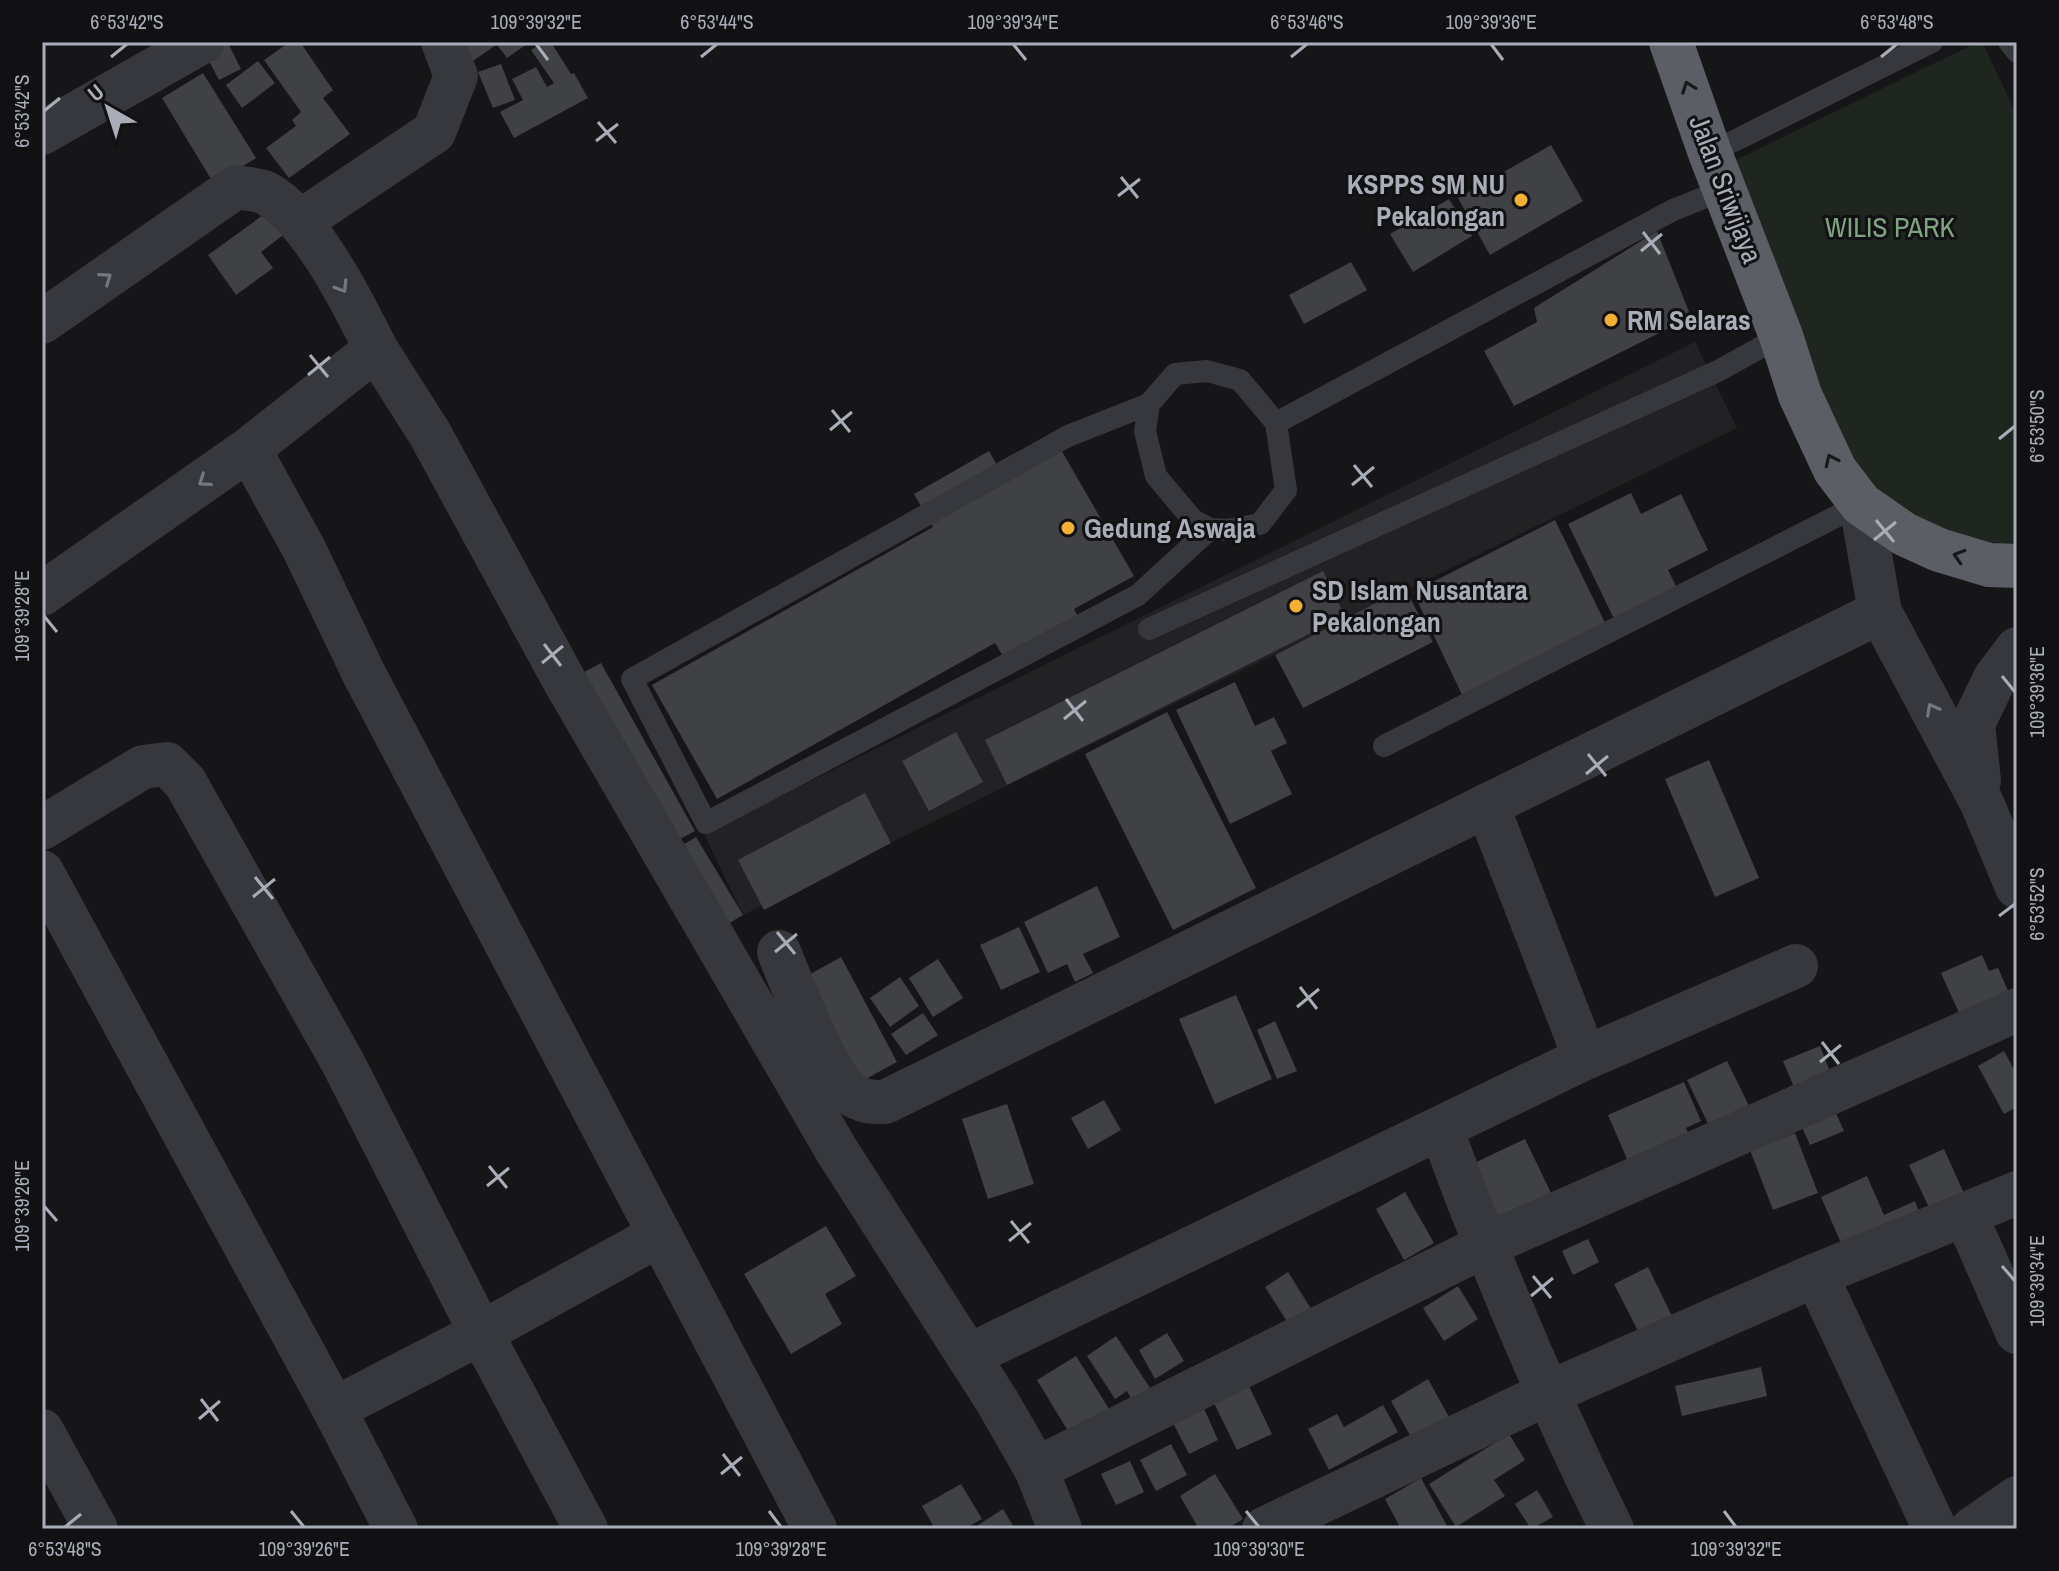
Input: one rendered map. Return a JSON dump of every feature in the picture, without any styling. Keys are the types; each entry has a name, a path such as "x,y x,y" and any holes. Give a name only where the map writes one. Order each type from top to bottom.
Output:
{"highway":[{"name":"Jalan Sriwijaya","path":"1671,42 1781,336 1800,395 1835,470 1861,504 1904,534 1939,550 1989,565 2017,566"}],"street":[{"path":"42,133 202,42"},
{"path":"301,221 434,132 456,76 443,42"},
{"path":"42,322 236,187 265,192 301,221 430,434 564,680 837,1151 1036,1469 1060,1529"},
{"path":"42,594 249,449 376,349"},
{"path":"249,449 815,1529"},
{"path":"1861,504 1880,612 1982,803 2017,887"},
{"path":"779,952 801,1008 847,1091 865,1102 885,1102 1880,612"},
{"path":"1982,803 1973,724 1995,678 2017,649"},
{"path":"42,828 143,767 167,764 185,782 342,1061 481,1333 586,1529"},
{"path":"1487,805 1585,1058"},
{"path":"42,872 396,1529"},
{"path":"968,1356 1585,1058 1796,966"},
{"path":"1036,1469 1484,1246 2017,1010"},
{"path":"1441,1128 1484,1246 1546,1394 1612,1529"},
{"path":"1264,1529 1546,1394 1816,1275 2017,1193"},
{"path":"1966,1216 2017,1332"},
{"path":"334,1409 659,1235"},
{"path":"1816,1275 1935,1529"},
{"path":"42,1431 96,1529"},
{"path":"1972,1529 2017,1498"}],"lane":[{"path":"1276,423 1673,210 1718,171 1932,42"},
{"path":"2009,42 2017,52"},
{"path":"1149,629 1718,371 1781,336"},
{"path":"1149,404 1145,431 1156,476 1193,520 1210,529 1227,530 1260,524 1286,490 1276,423 1240,380 1207,371 1175,374 1149,404 1068,436 632,679 706,823 1138,595 1210,529"},
{"path":"1384,746 1861,504"}],"shaded area":[{"path":"1695,342 1737,428 743,915 704,834"}],"green space":[{"name":"WILIS PARK","path":"1982,42 2017,115 2017,565 1899,529 1803,395 1736,160"}],"building":[{"path":"290,42 300,42 333,90 323,98 350,134 289,178 266,148 296,126 292,120 301,112 264,60"},
{"path":"461,42 493,42 496,45 467,65"},
{"path":"495,42 530,42 507,58"},
{"path":"543,42 551,42 588,98 514,138 500,112 523,100 512,79 536,67 547,87 554,83 531,50"},
{"path":"228,43 241,69 219,80 206,55"},
{"path":"258,61 275,83 242,108 226,85"},
{"path":"501,64 515,100 493,108 478,72"},
{"path":"203,73 256,158 214,184 162,98"},
{"name":"KSPPS SM NU Pekalongan","path":"1551,145 1583,201 1490,255 1458,198"},
{"path":"1449,199 1472,236 1413,272 1390,234"},
{"path":"270,210 287,232 261,252 273,268 236,295 208,255"},
{"name":"RM Selaras","path":"1657,231 1691,317 1514,406 1484,351 1537,322 1534,308"},
{"path":"1351,262 1367,290 1304,324 1289,295"},
{"path":"1060,448 1134,576 1074,609 1086,632 1013,673 995,643 717,799 652,685 933,527 914,494 989,451 1006,481"},
{"path":"1631,493 1641,514 1681,494 1708,550 1668,570 1681,596 1618,627 1568,524"},
{"path":"1555,520 1609,631 1466,703 1413,592"},
{"path":"1323,571 1345,616 1007,785 985,740"},
{"path":"1405,588 1433,642 1303,708 1275,655"},
{"path":"601,663 695,831 667,846 573,678"},
{"path":"1235,682 1255,726 1274,717 1287,743 1271,751 1292,794 1230,824 1176,710"},
{"path":"1167,712 1256,888 1173,930 1085,754"},
{"path":"956,732 983,782 929,811 902,761"},
{"path":"1709,760 1759,878 1715,897 1665,779"},
{"path":"865,793 891,843 764,910 738,860"},
{"path":"696,837 743,915 714,932 668,854"},
{"path":"1097,886 1120,937 1083,954 1093,973 1075,982 1067,964 1048,973 1024,922"},
{"path":"1019,927 1040,972 1001,990 980,945"},
{"path":"1982,955 1989,971 1998,968 2009,993 1964,1024 1941,973"},
{"path":"841,957 897,1062 851,1087 796,982"},
{"path":"938,959 963,998 933,1017 909,978"},
{"path":"900,977 919,1006 890,1027 870,998"},
{"path":"1236,995 1272,1079 1215,1104 1179,1019"},
{"path":"923,1013 938,1035 906,1055 891,1034"},
{"path":"1275,1021 1297,1071 1277,1079 1257,1030"},
{"path":"1820,1046 1835,1084 1799,1099 1783,1061"},
{"path":"2004,1051 2017,1075 2017,1107 2004,1114 1978,1066"},
{"path":"1727,1061 1753,1114 1713,1134 1687,1080"},
{"path":"1684,1082 1701,1121 1686,1128 1692,1143 1627,1159 1608,1115"},
{"path":"1104,1100 1121,1130 1088,1149 1071,1118"},
{"path":"1007,1104 1034,1184 988,1199 962,1119"},
{"path":"1835,1111 1844,1131 1810,1145 1801,1125"},
{"path":"1795,1133 1818,1193 1773,1210 1750,1150"},
{"path":"1525,1139 1554,1199 1497,1227 1468,1166"},
{"path":"1944,1149 1966,1198 1932,1214 1909,1165"},
{"path":"1867,1176 1884,1215 1915,1201 1921,1217 1844,1250 1821,1197"},
{"path":"1405,1192 1434,1243 1404,1260 1376,1209"},
{"path":"826,1226 856,1276 825,1294 842,1324 791,1354 744,1274"},
{"path":"1588,1239 1599,1262 1573,1275 1562,1251"},
{"path":"1648,1267 1673,1318 1640,1335 1614,1284"},
{"path":"1288,1272 1313,1312 1290,1326 1265,1287"},
{"path":"1458,1286 1478,1319 1444,1341 1423,1308"},
{"path":"1167,1333 1184,1361 1155,1379 1139,1350"},
{"path":"1116,1336 1150,1388 1132,1400 1127,1391 1115,1399 1087,1356"},
{"path":"1076,1356 1111,1412 1071,1436 1037,1380"},
{"path":"1761,1367 1767,1396 1682,1416 1675,1386"},
{"path":"1428,1379 1449,1417 1412,1439 1391,1401"},
{"path":"1247,1382 1272,1434 1237,1450 1212,1399"},
{"path":"1202,1404 1218,1440 1189,1454 1171,1419"},
{"path":"1383,1405 1398,1432 1329,1470 1308,1429 1337,1414 1344,1427"},
{"path":"1509,1434 1525,1460 1494,1480 1505,1496 1456,1527 1429,1484"},
{"path":"1171,1444 1187,1475 1156,1491 1140,1460"},
{"path":"1130,1461 1144,1492 1116,1505 1101,1474"},
{"path":"1215,1474 1243,1519 1227,1529 1199,1529 1180,1496"},
{"path":"1421,1478 1447,1526 1441,1529 1401,1529 1385,1499"},
{"path":"961,1484 982,1519 964,1529 935,1529 922,1506"},
{"path":"1537,1490 1553,1517 1531,1529 1515,1504"},
{"path":"1003,1509 1015,1529 972,1529"}],"place":[{"name":"KSPPS SM NU Pekalongan","path":"1521,200"},
{"name":"RM Selaras","path":"1611,320"},
{"name":"Gedung Aswaja","path":"1068,528"},
{"name":"SD Islam Nusantara Pekalongan","path":"1296,606"}]}
